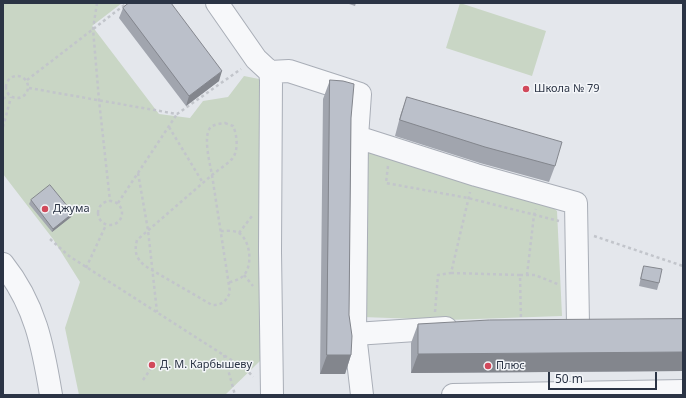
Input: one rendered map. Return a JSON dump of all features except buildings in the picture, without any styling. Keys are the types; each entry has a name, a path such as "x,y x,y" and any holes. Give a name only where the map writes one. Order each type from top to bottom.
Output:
{"street":[{"path":"217,3 263,65 272,395"},
{"path":"263,65 289,71 360,94 355,334 362,395"},
{"path":"358,137 390,148 576,203 577,292 567,325 600,325"},
{"path":"3,264 16,280 33,315 43,348 52,395"},
{"path":"355,334 462,328"},
{"path":"453,395 683,391"}],"path":[{"path":"97,3 93,29 110,201"},
{"path":"27,80 128,3"},
{"path":"118,203 177,114 263,65"},
{"path":"18,76 27,80 29,88 27,94 22,98 17,99 8,95 5,84 8,80 18,76"},
{"path":"29,88 177,114"},
{"path":"3,99 8,95"},
{"path":"3,127 11,97"},
{"path":"212,175 137,240 135,249 137,259 154,271 212,305 219,305 226,300 230,292 220,231 212,175 208,147 207,137 210,128 217,124 225,123 233,126 236,133 236,150 233,158 212,175"},
{"path":"169,127 203,183"},
{"path":"390,148 386,183 468,198 564,222 584,232 683,266"},
{"path":"138,172 154,271 157,313"},
{"path":"451,273 468,198 476,174"},
{"path":"527,275 534,215 541,193"},
{"path":"110,201 118,203 122,211 121,219 114,225 106,225 99,219 98,211 102,204 110,201"},
{"path":"86,268 106,225"},
{"path":"220,231 229,230 239,232 245,239 249,252 248,265 244,276 228,283"},
{"path":"50,239 69,256 86,268 247,370 256,380"},
{"path":"433,329 438,276 451,273 536,275 577,292"},
{"path":"520,275 521,325"},
{"path":"224,355 235,395"},
{"path":"143,380 152,367"}],"green space":[{"path":"3,3 122,3 92,26 159,114 190,118 203,101 228,97 244,76 259,79 260,361 225,395 79,395 65,328 80,282 53,239 3,174"},
{"path":"460,3 546,31 532,76 446,48"},
{"path":"364,148 547,201 557,211 562,316 447,320 362,317"}],"place":[{"name":"Школа № 79","path":"526,89"},
{"name":"Джума","path":"45,209"},
{"name":"Д. М. Карбышеву","path":"152,365"},
{"name":"Плюс","path":"488,366"}]}
